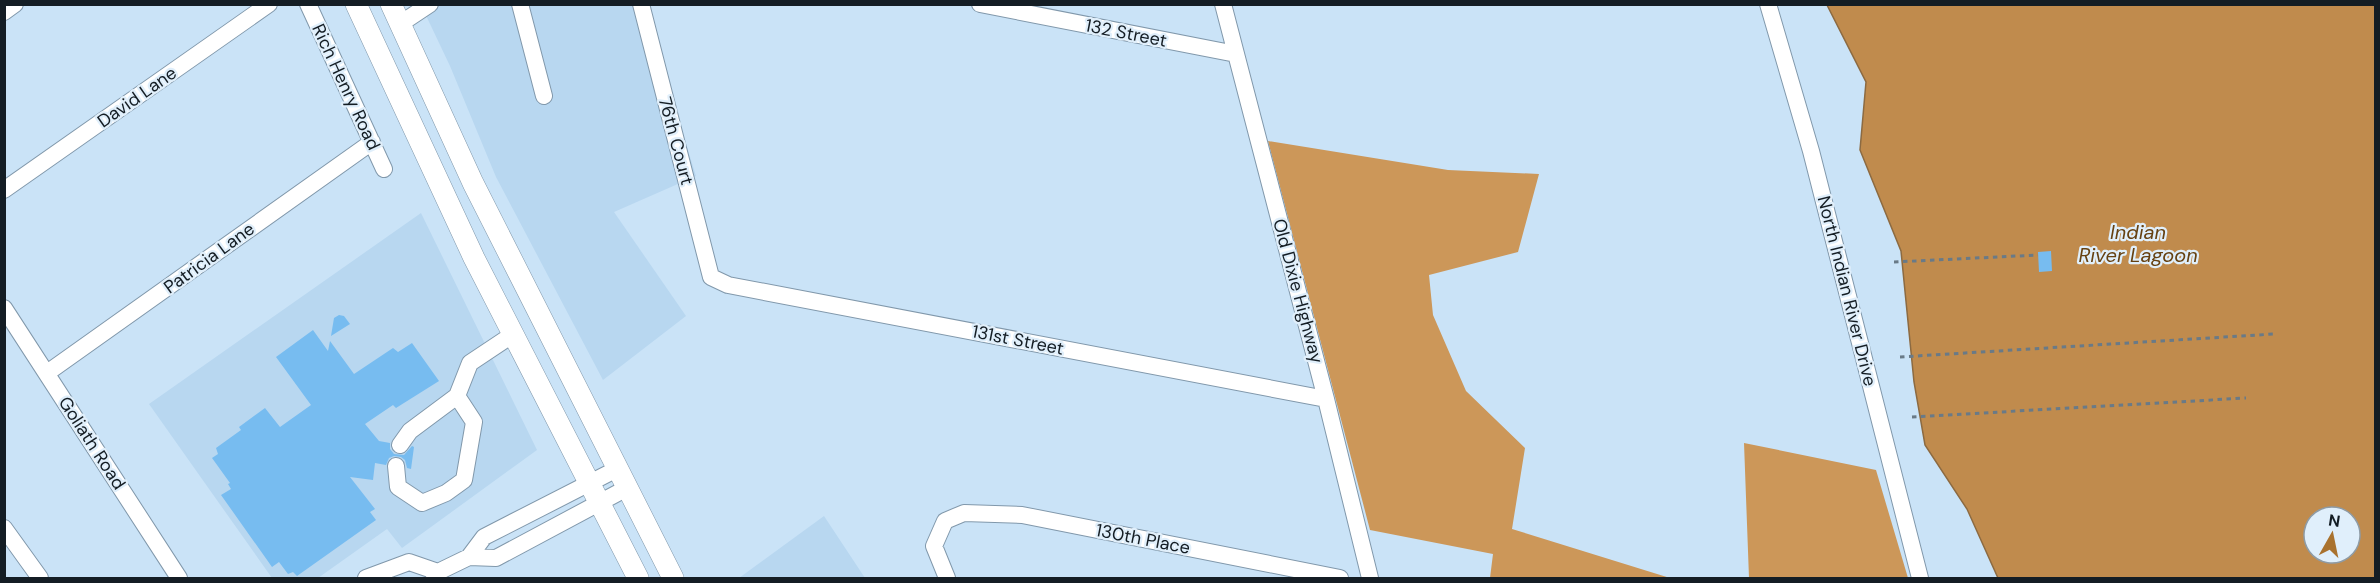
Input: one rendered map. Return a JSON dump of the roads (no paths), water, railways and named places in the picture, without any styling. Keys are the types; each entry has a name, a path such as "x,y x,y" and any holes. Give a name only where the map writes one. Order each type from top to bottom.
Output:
{"main road":[{"path":"356,4 474,258 638,579"},
{"path":"391,4 472,183 673,579"}],"street":[{"path":"4,12 15,4"},
{"name":"David Lane","path":"4,190 269,4"},
{"name":"Rich Henry Road","path":"308,4 384,169"},
{"path":"400,24 430,4"},
{"path":"520,4 544,96"},
{"name":"76th Court","path":"640,4 711,277"},
{"name":"132 Street","path":"980,4 1236,54"},
{"name":"Old Dixie Highway","path":"1223,4 1326,399 1370,579"},
{"name":"North Indian River Drive","path":"1768,4 1811,151 1920,579"},
{"name":"Patricia Lane","path":"47,373 372,142"},
{"name":"131st Street","path":"711,277 728,285 1326,399"},
{"name":"Goliath Road","path":"4,308 179,579"},
{"path":"400,445 410,431 457,396 470,363 512,335"},
{"path":"396,466 398,488 422,503 446,493 464,480 474,422 457,396"},
{"path":"366,579 409,562 436,575 469,557 484,537 617,469"},
{"path":"469,557 496,558 627,488"},
{"name":"130th Place","path":"947,579 934,546 945,520 964,513 1023,515 1340,579"},
{"path":"4,528 40,579"}],"water":[{"name":"Indian River Lagoon","path":"1827,5 2375,5 2375,578 1998,578 1967,509 1925,445 1914,382 1901,251 1860,150 1866,82"}]}
